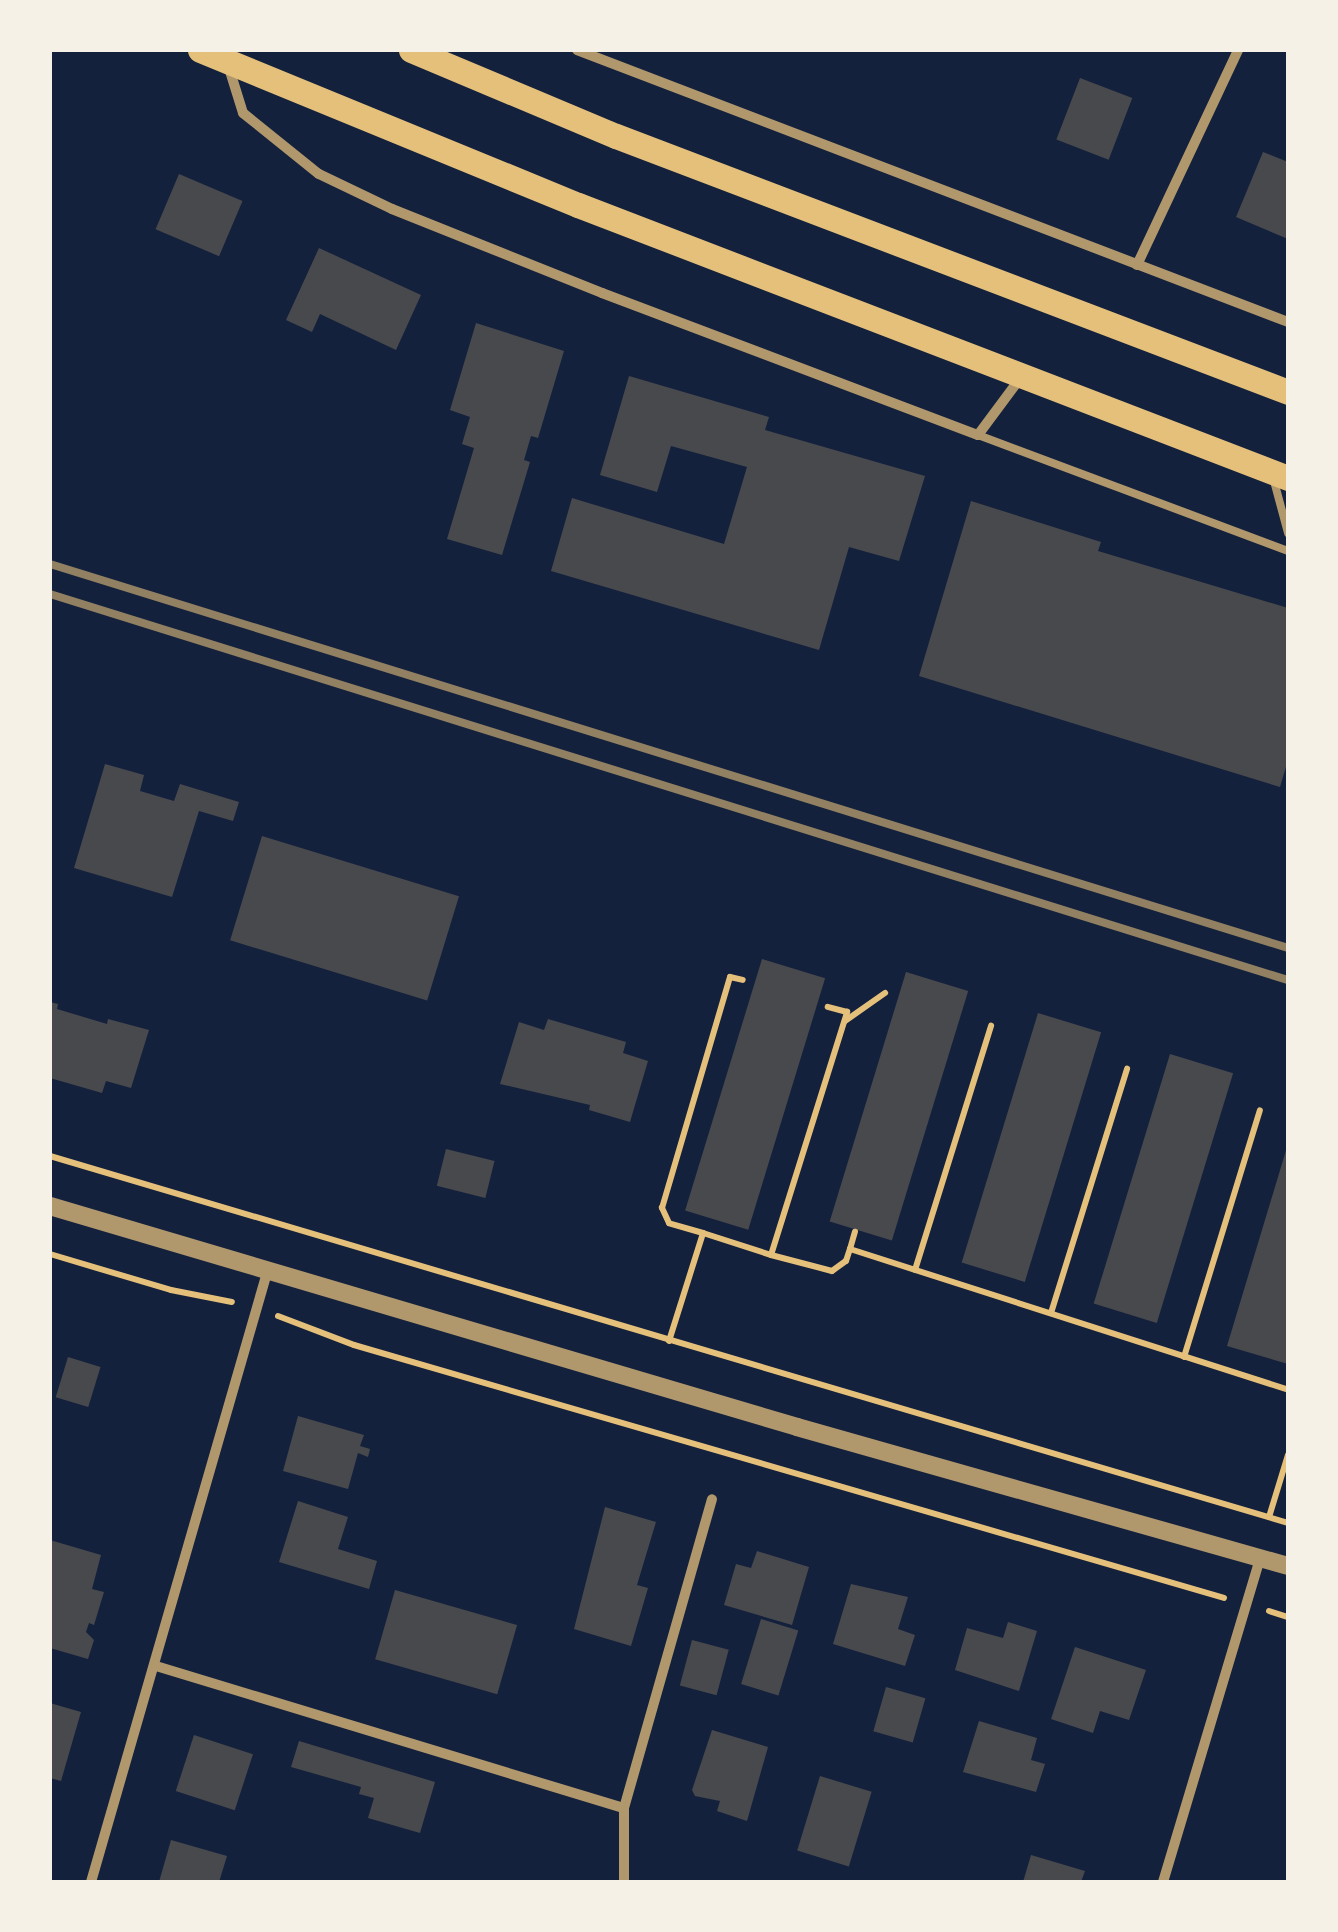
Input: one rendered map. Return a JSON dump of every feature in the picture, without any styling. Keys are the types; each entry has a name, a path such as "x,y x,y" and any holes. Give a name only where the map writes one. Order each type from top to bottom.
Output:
{"main road":[{"path":"200,50 578,205 1280,475"},
{"path":"410,50 616,136 1288,392"}],"street":[{"path":"577,50 1288,322"},
{"path":"1136,265 1238,50"},
{"path":"228,62 243,113 318,174 584,286 978,435 1021,377"},
{"path":"50,1206 1259,1561 1288,1566"},
{"path":"91,1882 268,1269"},
{"path":"624,1882 624,1808 712,1499"},
{"path":"1259,1561 1288,1574"},
{"path":"1163,1882 1259,1561"},
{"path":"156,1666 624,1808"}],"lane":[{"path":"978,435 1288,551"},
{"path":"1280,475 1288,533"}],"path":[{"path":"743,980 730,976 662,1208 669,1223 832,1271 846,1261 855,1232"},
{"path":"844,1022 885,994"},
{"path":"771,1255 847,1012 828,1007"},
{"path":"914,1270 991,1026"},
{"path":"1051,1314 1127,1069"},
{"path":"1184,1356 1260,1110"},
{"path":"50,1156 1288,1523"},
{"path":"669,1341 703,1233"},
{"path":"850,1249 1288,1390"},
{"path":"50,1254 257,1309 354,1346 1288,1617"},
{"path":"1269,1517 1288,1455"}],"building":[{"path":"1080,78 1132,98 1109,160 1056,140"},
{"path":"1263,152 1288,162 1288,239 1236,217"},
{"path":"179,174 243,201 219,256 156,229"},
{"path":"319,248 421,295 396,350 320,314 312,332 286,320"},
{"path":"476,323 564,351 538,438 531,436 524,460 530,462 502,555 447,539 474,448 462,444 470,417 450,410"},
{"path":"629,376 769,417 765,430 925,476 899,561 849,547 819,650 551,571 572,498 724,544 747,467 671,446 657,492 600,475"},
{"path":"971,501 1101,542 1098,551 1288,608 1288,760 1280,787 919,676"},
{"path":"105,764 144,775 140,791 174,801 180,784 239,802 233,821 199,811 172,897 74,868"},
{"path":"262,836 459,896 427,1000 230,940"},
{"path":"762,959 825,978 748,1230 685,1211"},
{"path":"906,972 968,991 892,1241 830,1222"},
{"path":"50,1002 58,1004 57,1009 107,1024 108,1019 149,1030 131,1088 106,1081 102,1093 50,1078"},
{"path":"1038,1013 1101,1032 1025,1282 962,1263"},
{"path":"548,1019 626,1042 623,1053 648,1061 630,1122 589,1110 590,1105 500,1084 519,1022 544,1030"},
{"path":"1170,1054 1233,1073 1157,1323 1094,1304"},
{"path":"1288,1148 1288,1364 1227,1346"},
{"path":"446,1149 495,1161 485,1198 437,1186"},
{"path":"68,1357 101,1367 88,1407 56,1397"},
{"path":"298,1416 364,1435 360,1446 370,1449 368,1457 358,1453 348,1489 283,1471"},
{"path":"298,1501 348,1517 338,1549 377,1561 369,1589 279,1562"},
{"path":"605,1507 656,1522 637,1585 648,1588 631,1646 574,1629"},
{"path":"50,1540 101,1555 92,1589 104,1592 94,1625 89,1623 86,1632 94,1640 88,1659 50,1648"},
{"path":"757,1551 809,1567 792,1625 724,1605 736,1564 751,1568"},
{"path":"851,1584 908,1597 898,1629 915,1635 905,1666 833,1644"},
{"path":"395,1590 517,1625 497,1694 375,1659"},
{"path":"761,1619 798,1630 778,1695 741,1684"},
{"path":"1008,1622 1037,1631 1019,1691 955,1670 967,1628 1003,1638"},
{"path":"692,1640 729,1650 717,1695 680,1685"},
{"path":"1075,1647 1146,1670 1129,1720 1100,1711 1093,1733 1051,1719"},
{"path":"886,1687 925,1698 913,1743 873,1731"},
{"path":"50,1703 81,1712 61,1781 50,1778"},
{"path":"979,1721 1037,1738 1031,1760 1045,1764 1036,1792 963,1772"},
{"path":"712,1730 768,1747 747,1821 717,1811 720,1801 695,1796 692,1790"},
{"path":"194,1735 253,1754 235,1810 176,1791"},
{"path":"299,1741 435,1782 420,1833 368,1818 374,1798 359,1794 361,1787 291,1767"},
{"path":"820,1776 872,1792 849,1866 797,1851"},
{"path":"171,1840 227,1856 219,1882 159,1882"},
{"path":"1031,1855 1085,1871 1081,1882 1023,1882"}],"railway":[{"path":"50,564 1288,948"},
{"path":"50,594 1288,980"}]}
